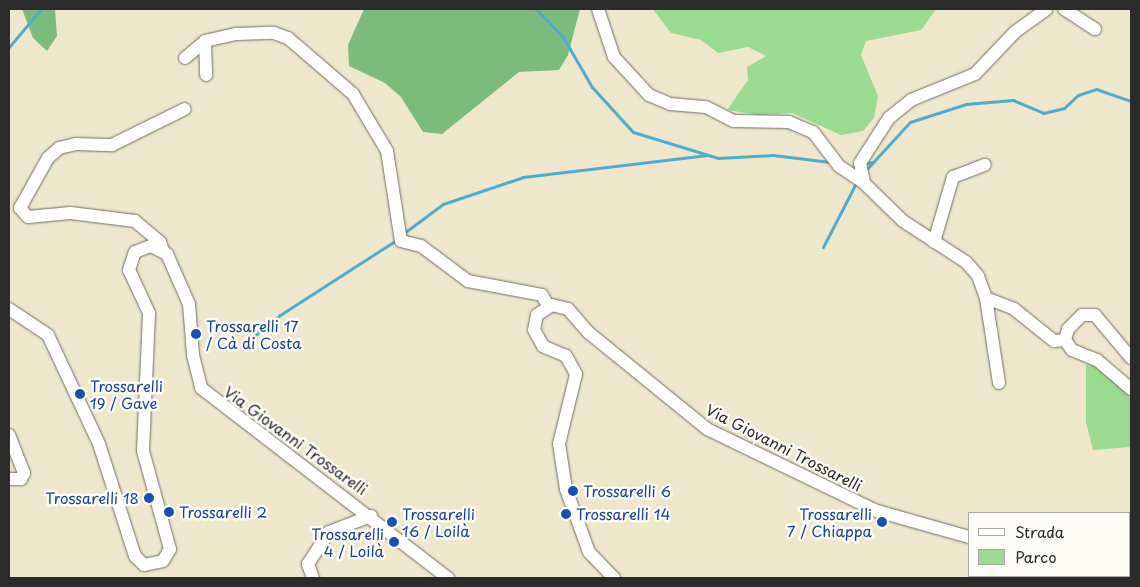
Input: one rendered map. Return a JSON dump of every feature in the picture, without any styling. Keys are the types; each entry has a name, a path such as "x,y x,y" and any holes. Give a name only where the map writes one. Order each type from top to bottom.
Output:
{"street":[{"path":"598,9 614,57 649,95 670,104 706,107 734,121 790,122 813,132 848,173 864,183 903,221 972,268 986,298 999,383"},
{"path":"864,183 860,162 900,107 975,74 1015,32 1047,9"},
{"path":"1064,9 1095,29"},
{"path":"185,58 205,41 257,32 278,34 293,42 352,94 390,157 401,241 421,246 468,281 534,292 545,297 548,306 537,314 535,335 543,346 566,356 576,374 559,444 566,489 588,552 614,578"},
{"path":"205,41 206,75"},
{"name":"Via Giovanni Trossarelli","path":"185,109 112,145 76,144 59,148 48,158 23,200 23,216 70,213 135,221 160,242 190,304 193,355 201,388 274,448 371,516 448,578"},
{"path":"934,242 953,176 985,165"},
{"path":"9,309 48,335 99,444 135,556 144,564 158,563 167,558 170,542 143,451 150,318 142,291 129,270 139,249 163,250"},
{"path":"986,298 1014,308 1054,341 1065,340"},
{"name":"Via Giovanni Trossarelli","path":"548,306 568,309 589,333 707,428 877,511 968,537"},
{"path":"1065,340 1074,320 1095,315 1131,358"},
{"path":"1065,340 1072,350 1108,367 1131,389"},
{"path":"9,436 24,469 15,479"},
{"path":"313,578 308,564 329,532 371,516"}],"green space":[{"path":"22,9 55,9 57,36 47,51 33,38"},
{"path":"364,9 580,9 568,55 559,70 519,72 442,134 423,132 401,97 385,83 349,66 348,45"},
{"path":"653,9 936,9 921,30 866,41 861,55 878,96 874,118 863,131 841,135 792,113 759,115 727,110 748,80 747,67 766,56 748,47 718,53 701,40 671,33"},
{"path":"1086,364 1101,368 1131,398 1131,447 1093,450 1086,422"}],"waterway":[{"path":"9,47 41,9"},
{"path":"536,9 563,37 592,87 633,132 718,158 773,155 830,162"},
{"path":"866,170 910,122 966,104 1013,100 1043,113 1064,108 1078,95 1096,89 1131,101"},
{"path":"404,233 443,204 523,177 708,155"},
{"path":"866,163 873,162"},
{"path":"823,247 857,181"},
{"path":"248,341 280,315 398,239"}],"place":[{"name":"Trossarelli 17 / Cà di Costa","path":"196,334"},
{"name":"Trossarelli 19 / Gave","path":"80,394"},
{"name":"Trossarelli 6","path":"573,491"},
{"name":"Trossarelli 18","path":"149,498"},
{"name":"Trossarelli 2","path":"169,512"},
{"name":"Trossarelli 14","path":"566,514"},
{"name":"Trossarelli 16 / Loilà","path":"392,522"},
{"name":"Trossarelli 7 / Chiappa","path":"882,522"},
{"name":"Trossarelli 4 / Loilà","path":"394,542"}]}
